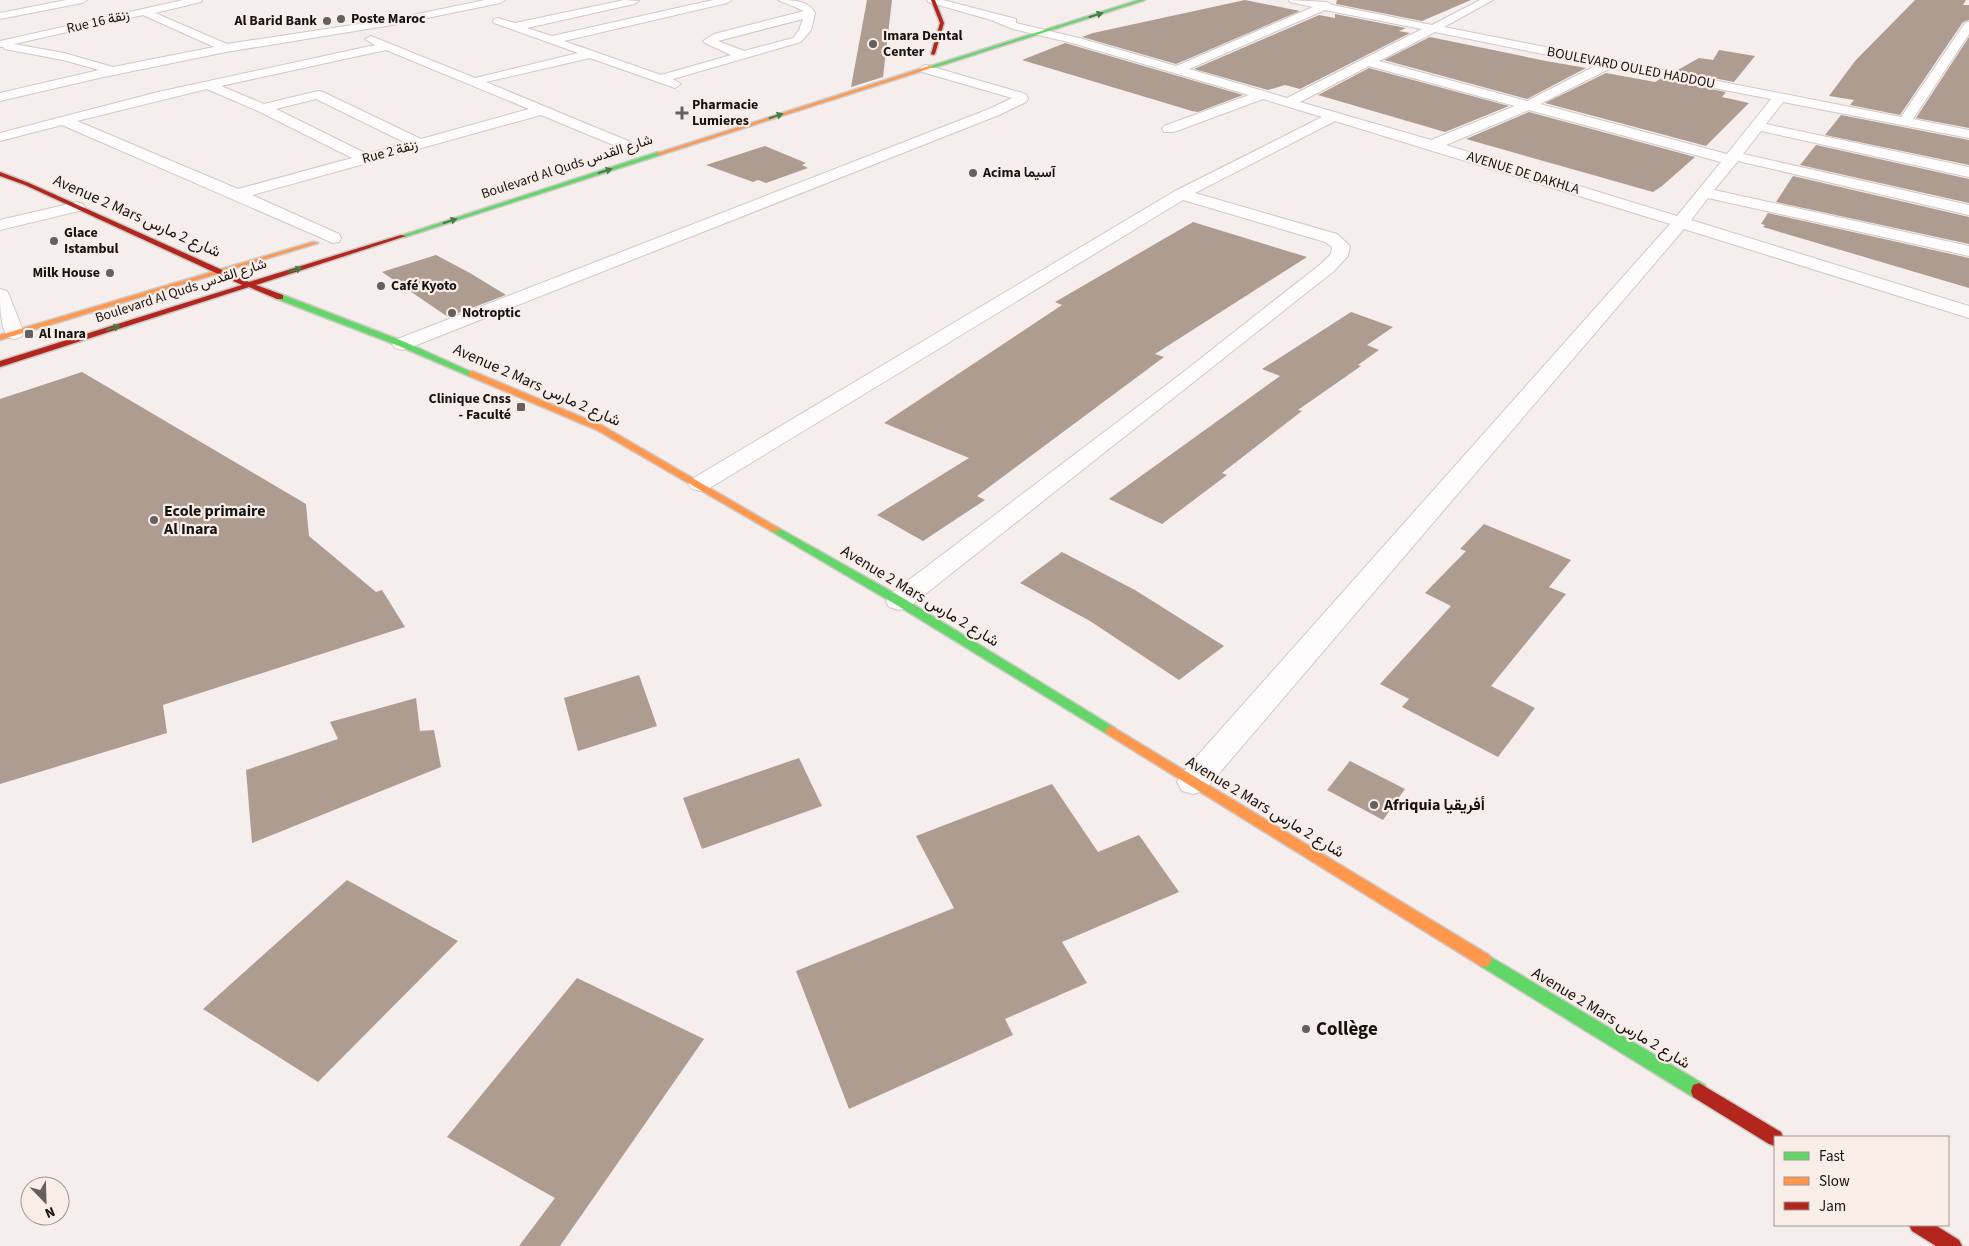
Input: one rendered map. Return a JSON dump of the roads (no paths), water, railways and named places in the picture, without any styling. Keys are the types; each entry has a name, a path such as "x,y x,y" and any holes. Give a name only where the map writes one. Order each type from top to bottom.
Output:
{"main road":[{"path":"928,60 942,23 932,0"},
{"name":"Boulevard Al Quds شارع القدس","path":"0,364 248,285 928,60 1045,32 1143,0"},
{"path":"999,32 1038,20"},
{"name":"Boulevard Al Quds شارع القدس","path":"928,60 948,49"},
{"name":"Boulevard Al Quds شارع القدس","path":"609,152 633,145"},
{"name":"Avenue 2 Mars شارع 2 مارس","path":"3,177 77,207 248,285 402,344 600,428 700,484 899,601 1774,1137"},
{"name":"Boulevard Al Quds شارع القدس","path":"7,336 338,236"},
{"path":"1920,1226 1953,1246"}],"street":[{"path":"0,16 82,0"},
{"name":"Rue 16 زنقة","path":"0,45 197,0"},
{"path":"0,97 115,70 226,48 403,20 500,0"},
{"path":"552,40 727,0"},
{"path":"659,79 797,40 804,34 808,26 809,10 804,6 783,0"},
{"name":"AVENUE DE DAKHLA","path":"932,0 1432,145 1969,312"},
{"name":"BOULEVARD OULED HADDOU","path":"1294,0 1969,134"},
{"path":"1177,70 1337,0"},
{"path":"1288,103 1488,0"},
{"path":"514,27 639,2 672,12"},
{"path":"144,12 226,48"},
{"path":"742,55 709,40 714,37 810,13"},
{"path":"498,21 688,89"},
{"path":"348,28 542,110 633,145"},
{"path":"1906,120 1968,28"},
{"path":"39,36 64,57"},
{"path":"0,45 64,57 115,70"},
{"path":"0,137 158,96 387,46"},
{"path":"476,81 590,54"},
{"path":"402,344 994,112 1021,99 1021,97 928,60"},
{"path":"1368,62 1733,158 1969,210"},
{"path":"1432,145 1530,105 1609,64"},
{"path":"99,74 124,83"},
{"path":"208,85 263,108 366,159"},
{"path":"140,89 158,96"},
{"path":"263,108 318,95 420,144"},
{"path":"1169,129 1262,95"},
{"path":"1192,782 1682,222 1781,96"},
{"name":"Rue 2 زنقة","path":"237,194 542,110"},
{"path":"700,484 1181,194 1334,116"},
{"path":"62,120 338,236"},
{"path":"1758,126 1969,172"},
{"path":"1705,193 1969,251"},
{"path":"899,601 1184,381 1328,267 1339,256 1341,246 1331,238 1181,194"},
{"path":"0,225 77,207"},
{"path":"0,295 7,336"}],"place":[{"name":"Poste Maroc","path":"341,19"},
{"name":"Al Barid Bank","path":"327,21"},
{"name":"Imara Dental Center","path":"873,44"},
{"name":"Pharmacie Lumieres","path":"682,113"},
{"name":"Acima آسيما","path":"973,173"},
{"name":"Glace Istambul","path":"54,241"},
{"name":"Milk House","path":"110,273"},
{"name":"Café Kyoto","path":"381,286"},
{"name":"Notroptic","path":"452,313"},
{"name":"Al Inara","path":"29,334"},
{"name":"Clinique Cnss - Faculté","path":"521,407"},
{"name":"Ecole primaire Al Inara","path":"154,520"},
{"name":"Afriquia أفريقيا","path":"1374,805"},
{"name":"Collège","path":"1306,1029"}]}
